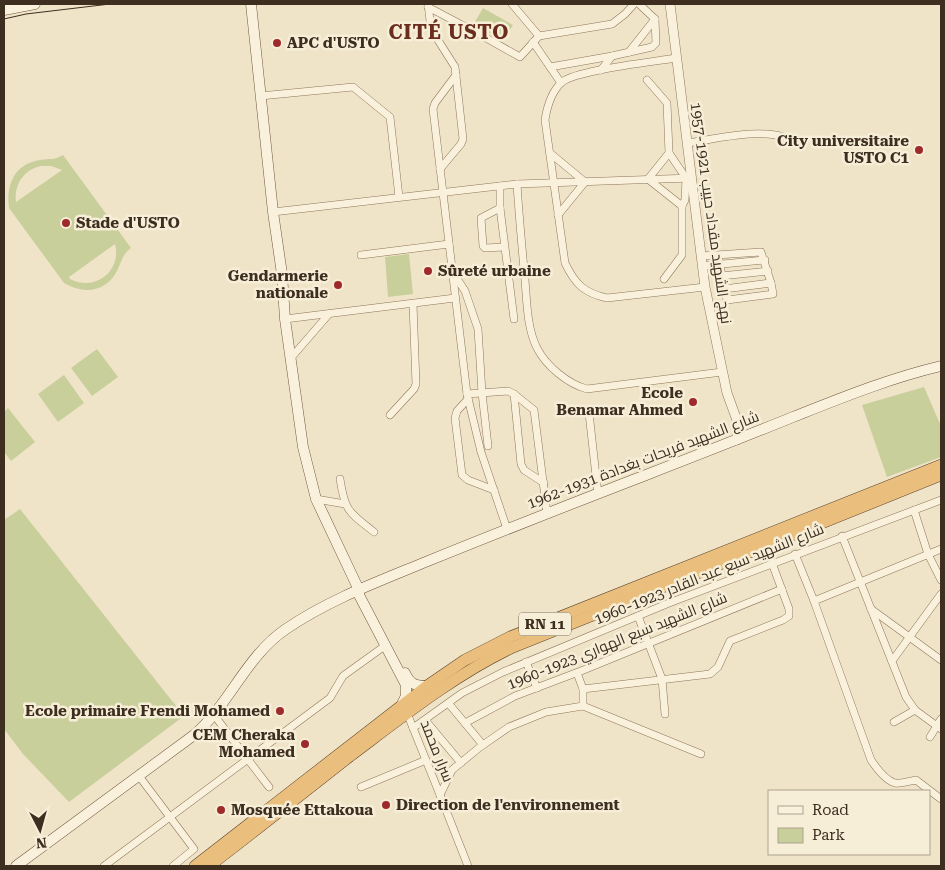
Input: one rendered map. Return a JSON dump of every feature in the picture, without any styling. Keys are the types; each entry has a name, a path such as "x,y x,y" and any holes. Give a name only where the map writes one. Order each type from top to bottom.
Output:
{"highway":[{"name":"RN 11","path":"209,866 404,709 427,686 465,660 510,637 941,465"},
{"name":"RN 11","path":"195,866 404,709 471,669 511,648 941,475"}],"main road":[{"path":"4,10 36,4"},
{"path":"251,4 273,212 282,274 285,319 303,448 316,499 359,590 366,594 406,685 404,709"},
{"name":"شارع الشهيد فريحات بغدادة 1931-1962","path":"16,866 194,735 214,715 255,658 273,639 286,629 322,608 359,590 507,529 878,384 941,366"},
{"path":"388,644 408,680 416,686 427,686"}],"street":[{"path":"512,4 539,36"},
{"path":"428,6 520,57 539,36 612,24 634,4"},
{"path":"550,66 612,56 652,47 656,43 655,19 639,4"},
{"name":"نهج الشهيد مقداد حبيب 1921-1957","path":"670,4 687,143 689,178 704,287 722,372 738,422"},
{"path":"428,6 432,29 455,67 462,139 461,144 440,169"},
{"path":"629,52 655,19"},
{"path":"533,42 561,82"},
{"path":"601,70 612,56"},
{"path":"676,58 575,75 561,82 557,87 546,110 545,120 565,263 580,287 592,295 607,298 704,287"},
{"path":"456,76 435,103 433,109 467,397 476,436 507,529"},
{"path":"647,80 667,103 669,153 689,178 682,206 682,255 664,279"},
{"path":"260,96 353,87 390,117 399,197"},
{"path":"687,143 760,134 774,134 789,139"},
{"path":"550,153 585,182"},
{"path":"648,179 669,153"},
{"path":"273,212 517,184 689,178"},
{"path":"648,179 682,206"},
{"path":"558,216 585,182"},
{"path":"517,184 526,294 532,335 538,349 552,367 570,381 587,388 722,372"},
{"path":"500,186 504,247 514,319"},
{"path":"500,208 481,218 482,230 485,248 504,247"},
{"path":"361,254 449,244"},
{"path":"701,256 758,251 763,254 773,294 770,296 727,300 725,298 718,256"},
{"path":"702,266 765,260"},
{"path":"721,276 768,271"},
{"path":"452,272 465,291 476,320 488,446"},
{"path":"724,289 771,283"},
{"path":"285,319 455,298"},
{"path":"390,415 414,389 416,384 413,304"},
{"path":"290,360 329,314"},
{"path":"494,490 468,480 461,471 455,418 457,411 467,397 482,393 508,391 536,413 547,514"},
{"path":"514,394 521,464 524,470 544,484"},
{"path":"588,413 598,494"},
{"path":"737,440 738,422 757,432"},
{"path":"340,480 345,504 352,514 374,532"},
{"path":"316,499 345,504"},
{"name":"شارع الشهيد سبع عبد القادر 1923-1960","path":"413,728 475,686 526,662 795,554 941,500"},
{"path":"914,510 928,554 941,580"},
{"path":"842,536 906,697 915,710 939,728"},
{"path":"814,601 941,549"},
{"path":"795,554 814,601 871,760 879,772 896,784 916,780 928,790"},
{"path":"582,689 710,674 718,667 730,641 789,616 789,609 772,563"},
{"name":"شارع الشهيد سبع الهواري 1923-1960","path":"465,723 508,699 782,590"},
{"path":"892,661 941,594"},
{"path":"871,609 941,660"},
{"path":"638,616 650,643 662,679 665,714"},
{"path":"104,866 330,698 343,676 388,644"},
{"path":"526,662 536,688"},
{"path":"577,672 584,706 701,754"},
{"path":"449,704 483,745"},
{"name":"سرار محمد","path":"440,795 452,770 509,727 546,712 584,706"},
{"name":"سرار محمد","path":"404,709 440,795"},
{"path":"894,722 915,710"},
{"path":"214,715 269,787"},
{"path":"930,737 939,728 941,719"},
{"path":"426,721 461,763"},
{"path":"361,787 426,760"},
{"path":"139,776 194,850 173,866"},
{"path":"930,791 941,800"},
{"path":"440,795 468,866"}],"green space":[{"path":"483,8 513,25 504,40 473,25"},
{"name":"Stade d'USTO","path":"63,155 131,248 124,256 112,278 101,287 87,290 64,283 9,208 9,191 18,171 31,162","holes":["41,166 51,166 62,170 16,202 18,184 21,179 29,171","115,244 116,254 114,263 104,276 97,281 89,283 70,279 69,277"]},
{"path":"409,254 413,294 388,297 385,257"},
{"path":"97,349 118,377 92,396 71,368"},
{"path":"64,375 84,403 58,422 38,394"},
{"path":"924,387 941,426 941,457 887,477 862,405"},
{"path":"8,408 35,442 11,461 4,452 4,412"},
{"path":"20,509 184,716 69,802 23,754 4,729 4,520"}],"tram line":[{"path":"4,19 26,14 110,4"}],"place":[{"name":"APC d'USTO","path":"277,43"},
{"name":"City universitaire USTO C1","path":"919,150"},
{"name":"Stade d'USTO","path":"66,223"},
{"name":"Sûreté urbaine","path":"428,271"},
{"name":"Gendarmerie nationale","path":"338,285"},
{"name":"Ecole Benamar Ahmed","path":"693,402"},
{"name":"Ecole primaire Frendi Mohamed","path":"280,711"},
{"name":"CEM Cheraka Mohamed","path":"305,744"},
{"name":"Direction de l'environnement","path":"386,805"},
{"name":"Mosquée Ettakoua","path":"221,810"}],"district":[{"name":"CITÉ USTO","path":"449,32"}]}
